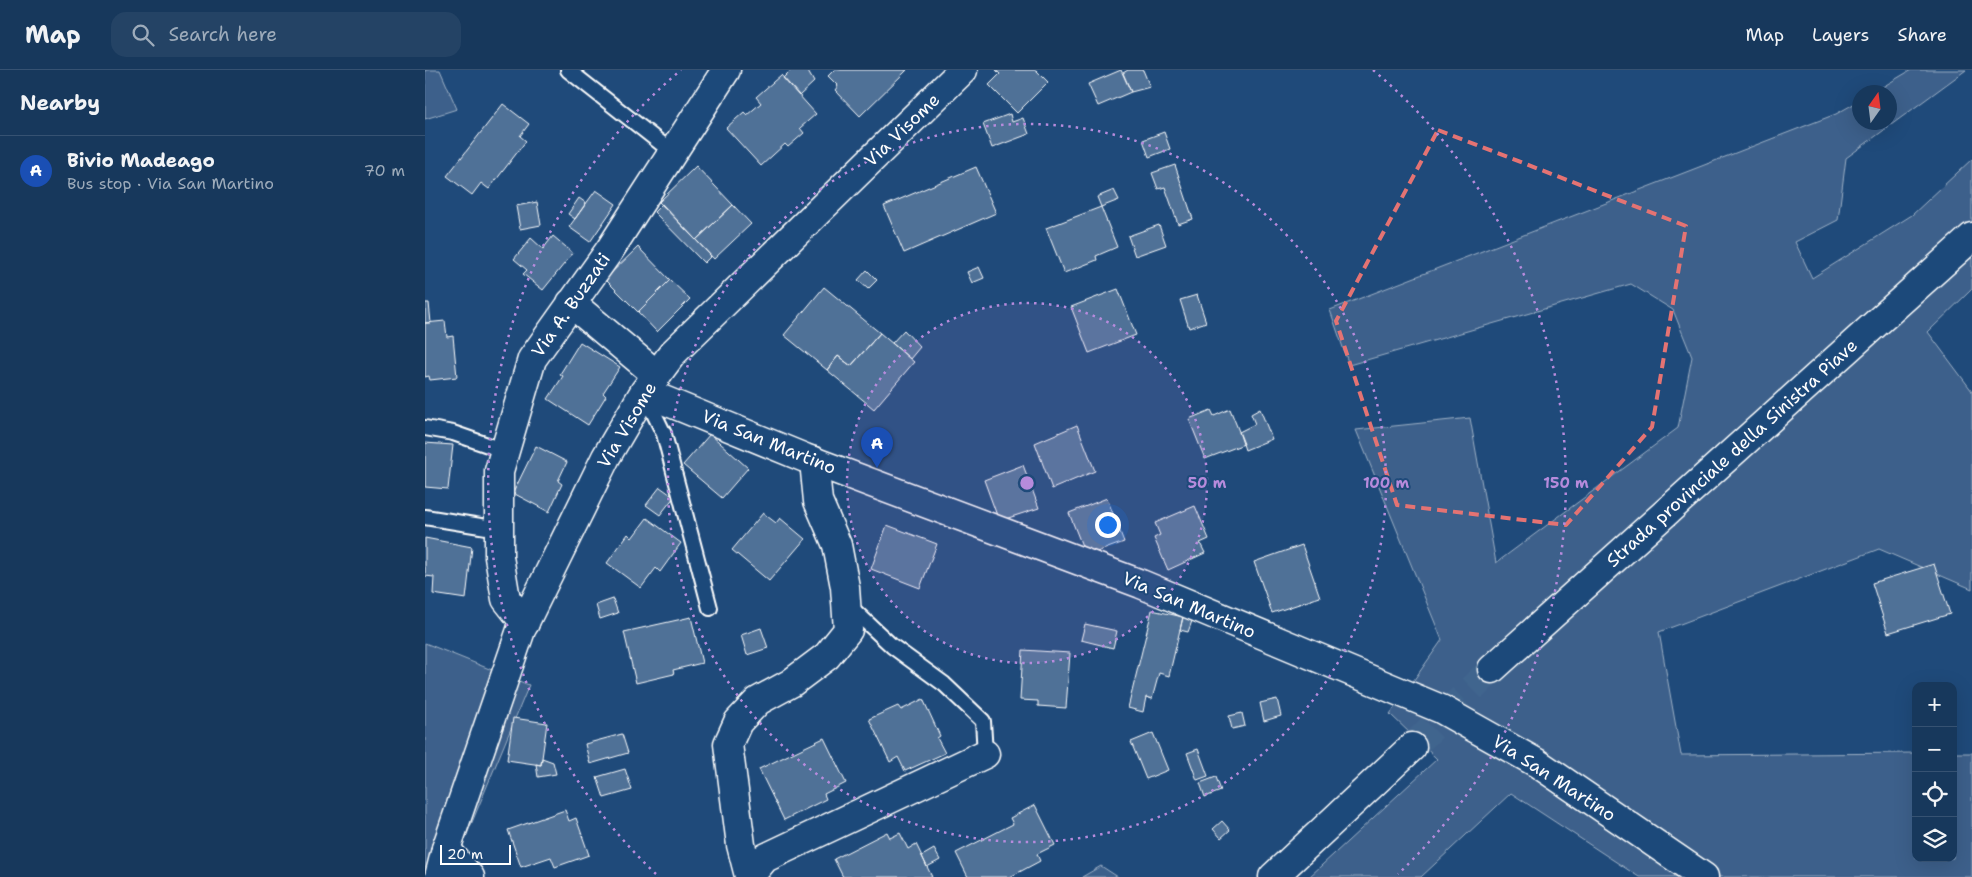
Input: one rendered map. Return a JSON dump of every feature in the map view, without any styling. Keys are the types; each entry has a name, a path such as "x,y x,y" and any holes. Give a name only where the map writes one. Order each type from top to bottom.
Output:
{"street":[{"name":"Via A. Buzzati","path":"525,623 506,599 499,557 499,471 532,358 609,251 726,70"},
{"name":"Via Visome","path":"439,877 446,849 525,623 606,457 651,384 673,353 963,70"},
{"name":"Strada provinciale della Sinistra Piave","path":"1492,669 1972,237"},
{"name":"Via San Martino","path":"571,303 651,384 815,461 1141,584 1441,709 1537,763 1704,877"},
{"path":"749,876 741,845 728,744 737,722 758,701 791,683 827,656 848,630 837,545 818,500 815,461"},
{"path":"1273,877 1413,747"},
{"path":"749,876 765,858 985,754"},
{"path":"446,849 469,877"}],"lane":[{"path":"568,70 672,152"},
{"path":"651,384 710,608"},
{"path":"425,428 453,433 505,451"},
{"path":"425,517 499,529"},
{"path":"846,604 892,646 944,684 983,721 985,754"}],"highlighted area":[{"path":"1438,130 1686,226 1652,427 1566,525 1397,505 1336,321"}],"shaded area":[{"path":"425,70 440,70 457,109 425,119"},
{"path":"1911,70 1966,70 1897,121 1897,85 1886,85"},
{"path":"1852,105 1852,130 1884,130 1846,158 1838,220 1795,242 1812,278 1912,215 1972,159 1972,289 1928,332 1972,391 1972,589 1879,549 1659,632 1681,755 1912,753 1912,862 1957,862 1957,753 1972,753 1972,877 1639,877 1511,793 1421,877 1309,877 1437,759 1390,714 1442,640 1356,430 1470,418 1496,563 1678,428 1692,357 1673,310 1631,284 1349,365 1330,310 1836,114"},
{"path":"425,643 529,685 463,844 453,877 425,877"},
{"path":"1101,866 1118,877 1082,877"}],"building":[{"path":"791,70 807,70 814,82 799,96 783,78"},
{"path":"834,70 907,70 860,116 835,90 838,86 828,76"},
{"path":"996,70 1036,70 1048,82 1017,113 989,85 1000,74"},
{"path":"1121,70 1131,92 1098,106 1088,84"},
{"path":"1128,70 1143,70 1150,87 1131,92 1123,73"},
{"path":"781,75 816,114 800,128 804,133 788,147 785,144 761,166 726,128 744,112 747,115 761,103 756,97"},
{"path":"503,104 529,124 520,136 526,141 489,189 481,183 472,195 447,176"},
{"path":"1010,114 1012,122 1023,118 1029,134 992,148 983,124"},
{"path":"1164,132 1170,149 1149,157 1143,140"},
{"path":"1175,165 1193,219 1178,224 1165,187 1158,189 1152,173"},
{"path":"696,166 733,205 696,240 659,202"},
{"path":"976,167 996,213 904,253 884,206"},
{"path":"596,190 616,204 590,242 569,227"},
{"path":"1114,190 1119,200 1101,207 1097,197"},
{"path":"579,198 586,203 575,219 568,214"},
{"path":"537,202 541,225 520,229 516,206"},
{"path":"662,204 711,256 704,263 654,212"},
{"path":"733,205 751,224 714,259 696,240"},
{"path":"1101,207 1117,247 1096,256 1097,260 1064,273 1046,228"},
{"path":"1159,225 1166,245 1135,256 1128,236"},
{"path":"553,236 573,253 543,290 523,274 527,270 514,259 531,238 543,249"},
{"path":"638,247 670,280 638,312 605,279"},
{"path":"979,267 984,278 972,283 967,272"},
{"path":"867,270 877,280 868,289 858,280"},
{"path":"670,280 690,299 657,332 638,312"},
{"path":"824,287 880,333 851,366 838,356 827,370 784,335"},
{"path":"1118,289 1136,335 1089,353 1071,307"},
{"path":"1197,295 1206,322 1189,328 1180,300"},
{"path":"425,303 429,303 431,323 425,323"},
{"path":"445,321 447,337 453,336 457,377 430,380 429,376 425,377 425,323"},
{"path":"904,330 920,347 910,359 892,343"},
{"path":"880,333 914,362 874,409 827,370 838,356 851,366"},
{"path":"580,342 620,367 603,393 606,396 588,425 548,399 563,376 560,374"},
{"path":"1230,409 1244,444 1205,459 1189,419 1211,410 1214,416"},
{"path":"1260,409 1272,439 1245,450 1239,432 1255,424 1251,414"},
{"path":"1077,425 1095,471 1052,489 1035,443"},
{"path":"710,434 748,468 722,498 683,465"},
{"path":"425,443 453,445 448,489 425,487"},
{"path":"536,446 567,462 558,481 562,484 549,512 513,493"},
{"path":"1023,465 1039,508 999,521 984,480"},
{"path":"660,487 674,497 660,515 646,505"},
{"path":"1107,498 1124,542 1086,556 1069,513"},
{"path":"1195,506 1209,539 1200,543 1205,553 1168,570 1154,538 1160,535 1155,523"},
{"path":"763,513 776,523 780,518 805,539 769,581 732,550"},
{"path":"647,518 681,543 660,572 656,568 641,588 607,563 628,534 632,538"},
{"path":"887,525 937,544 920,588 871,569"},
{"path":"425,538 472,547 466,599 433,594 434,577 425,576"},
{"path":"1302,545 1320,597 1272,613 1254,562"},
{"path":"1934,564 1950,614 1888,633 1872,583"},
{"path":"613,599 618,613 600,619 596,605"},
{"path":"1152,610 1183,617 1169,676 1159,673 1152,699 1146,697 1143,712 1128,708"},
{"path":"691,617 702,663 673,670 674,674 636,683 624,632"},
{"path":"1183,617 1192,621 1188,632 1180,630"},
{"path":"1085,624 1117,631 1113,648 1081,640"},
{"path":"761,628 768,648 747,655 741,635"},
{"path":"1023,650 1070,653 1066,708 1038,706 1038,701 1020,700"},
{"path":"923,699 940,736 937,738 945,753 905,771 898,757 890,762 869,719 898,706 901,710"},
{"path":"1277,699 1281,716 1264,721 1260,703"},
{"path":"1242,713 1245,726 1232,729 1229,716"},
{"path":"513,718 547,723 541,765 507,760"},
{"path":"1153,733 1168,770 1146,779 1131,742"},
{"path":"622,734 628,753 590,764 585,744"},
{"path":"824,738 846,783 824,794 826,799 784,820 759,769"},
{"path":"1198,749 1208,776 1197,780 1187,753"},
{"path":"542,758 553,762 556,774 538,777 536,764 541,765"},
{"path":"625,769 632,790 604,798 597,777"},
{"path":"1216,777 1221,791 1205,797 1200,783"},
{"path":"1035,805 1055,845 1037,854 1040,861 1010,877 968,877 956,853 1013,824 1010,818"},
{"path":"565,810 569,821 576,818 589,855 555,867 551,857 521,867 508,830"},
{"path":"1222,821 1230,830 1221,838 1213,829"},
{"path":"887,832 890,838 900,833 908,849 916,844 932,877 843,877 834,859"},
{"path":"934,849 940,860 927,867 922,856"}],"tunnel":[{"path":"1412,747 1492,669"}],"place":[{"name":"Bivio Madeago","path":"877,468"}]}
